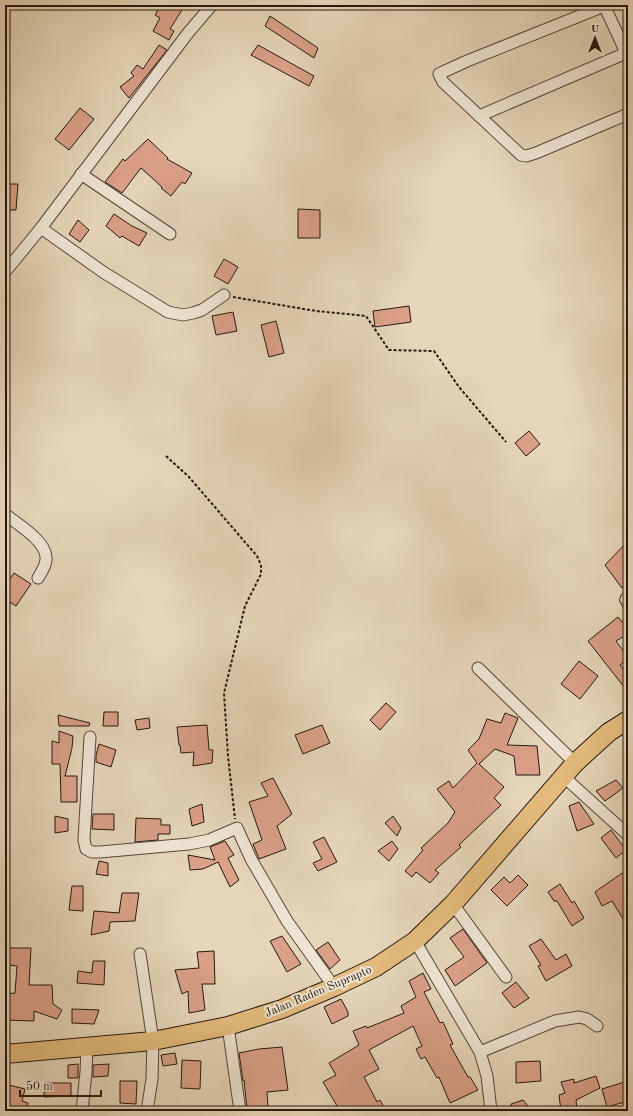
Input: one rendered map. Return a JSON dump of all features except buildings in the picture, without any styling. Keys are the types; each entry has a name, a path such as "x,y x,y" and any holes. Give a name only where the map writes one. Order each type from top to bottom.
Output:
{"highway":[{"name":"Jalan Raden Suprapto","path":"5,1054 153,1041 228,1026 282,1009 376,967 415,941 453,904 569,769 609,732 628,720"}],"street":[{"path":"479,116 627,55 605,5 466,61 439,74 443,82 479,116 516,150 521,155 526,156 542,151 628,114"},
{"path":"6,269 41,228 188,33 211,6"},
{"path":"81,174 170,234"},
{"path":"41,228 103,272 168,312 183,315 193,314 202,310 224,295"},
{"path":"5,514 39,541 44,547 46,563 38,578"},
{"path":"478,668 628,835"},
{"path":"90,737 84,840 85,848 100,852 189,844 209,840 237,828 251,859 287,921 334,987"},
{"path":"453,904 506,977"},
{"path":"415,941 480,1052 487,1076 491,1111"},
{"path":"140,954 153,1041 152,1079 147,1111"},
{"path":"480,1052 555,1021 579,1017 587,1019 597,1026"},
{"path":"228,1026 240,1111"},
{"path":"82,1111 87,1047"}],"lane":[{"path":"628,593 623,600 628,609"}],"path":[{"path":"224,295 316,311 366,316 389,350 434,351 459,387 506,442"},
{"path":"166,456 189,477 258,556 261,564 261,574 245,606 224,693 228,756 237,828"}]}
